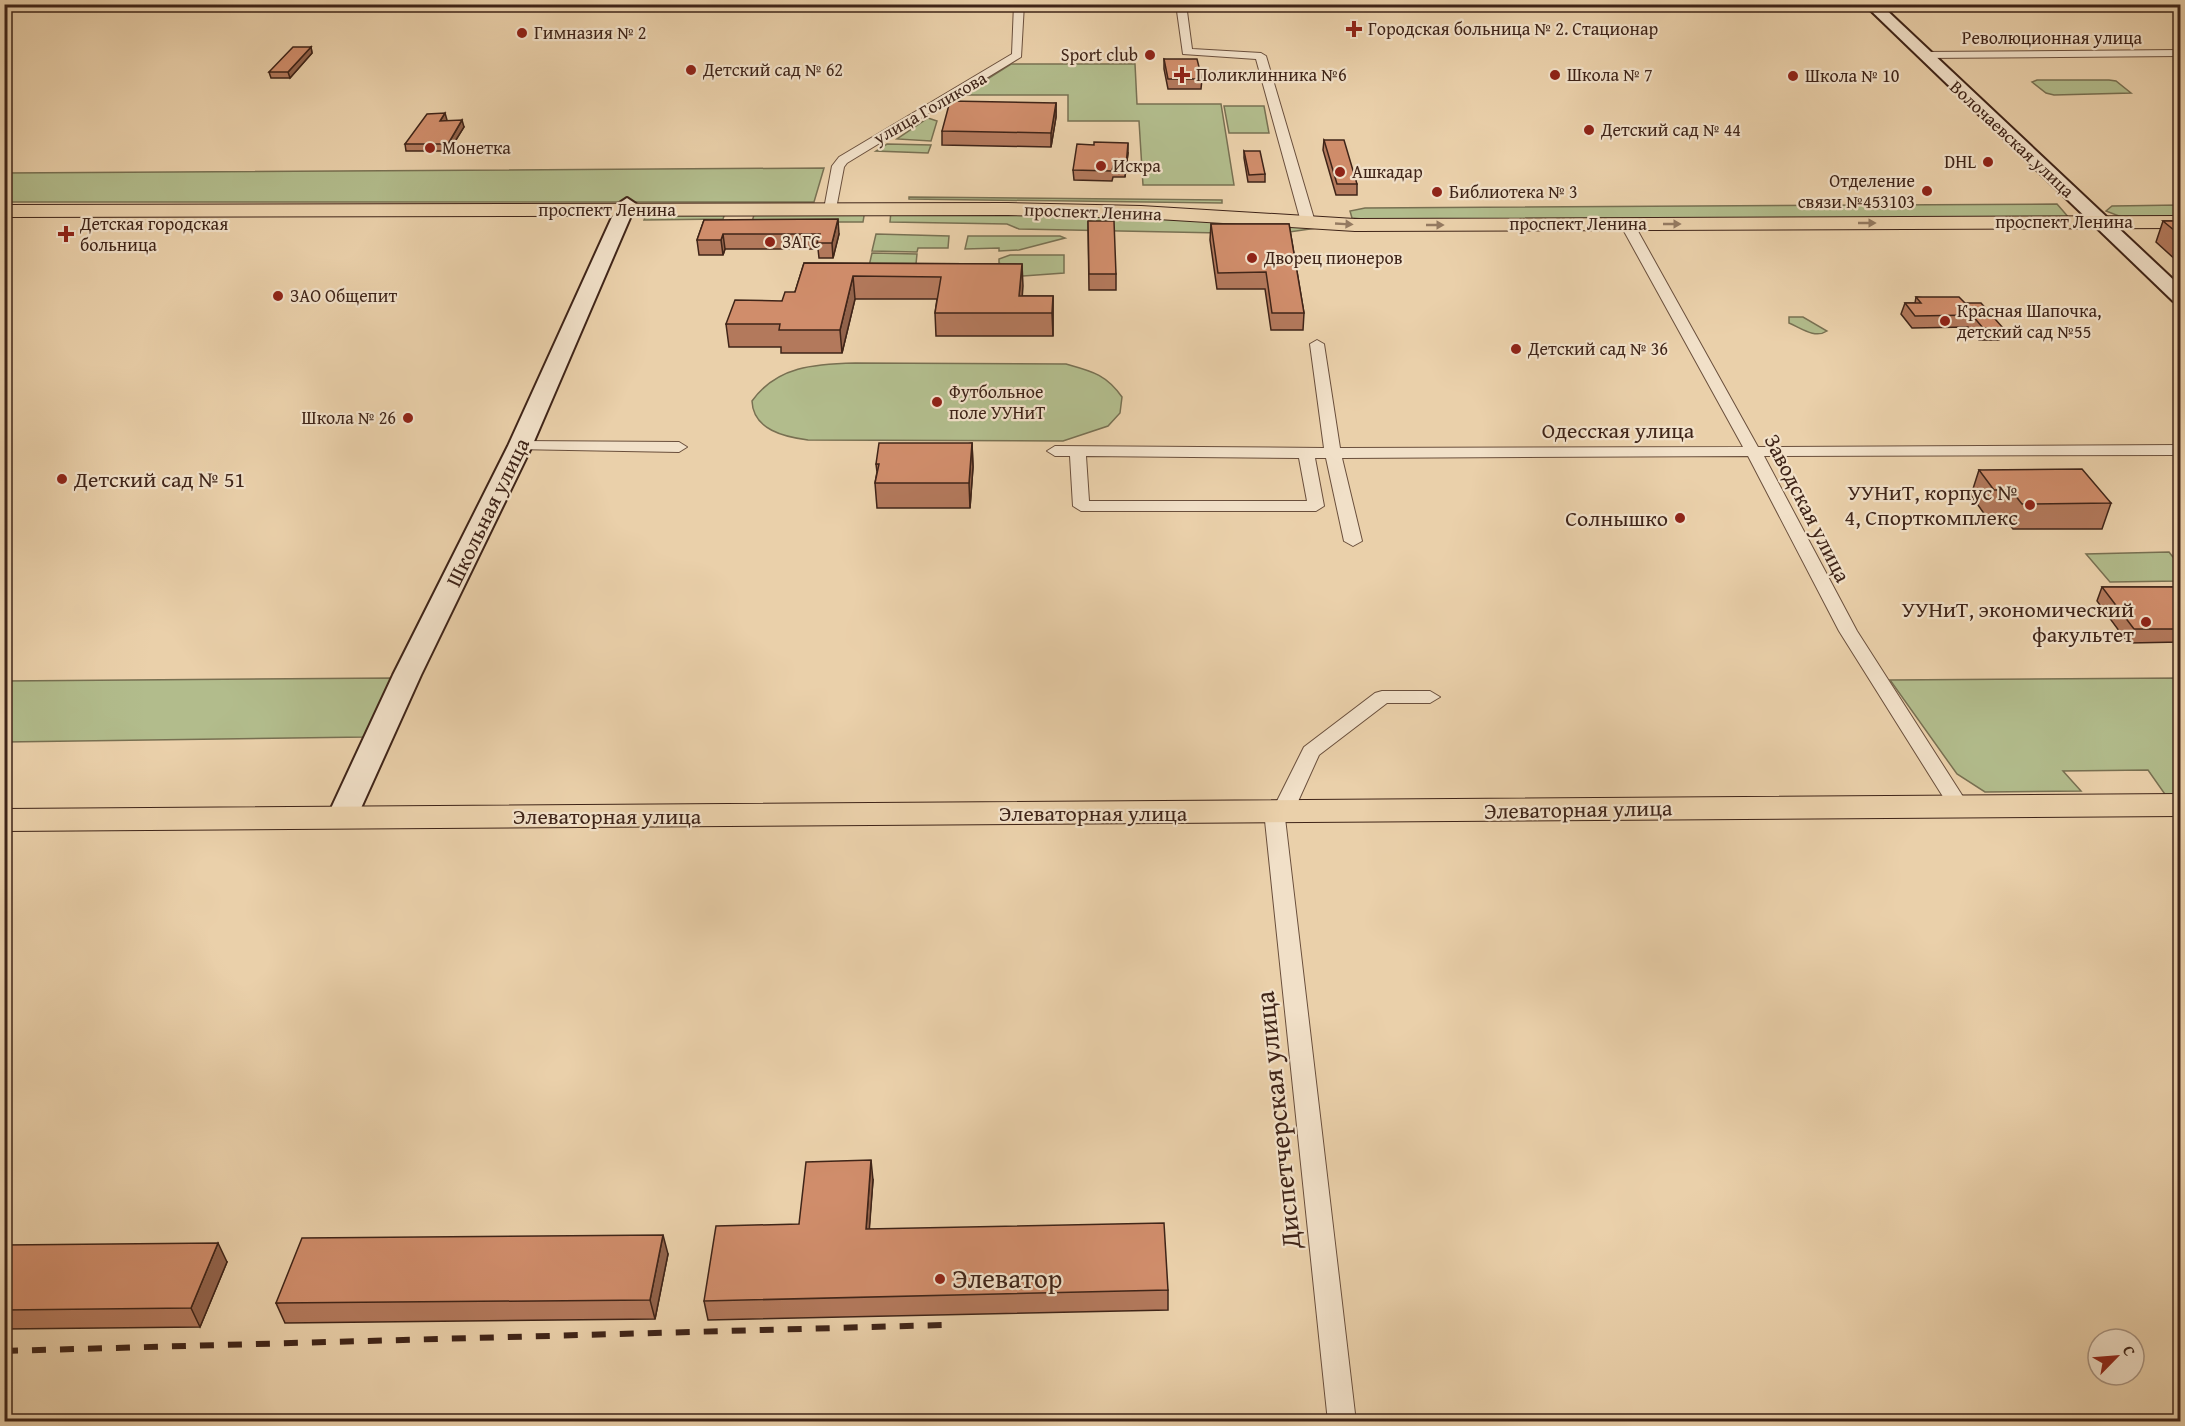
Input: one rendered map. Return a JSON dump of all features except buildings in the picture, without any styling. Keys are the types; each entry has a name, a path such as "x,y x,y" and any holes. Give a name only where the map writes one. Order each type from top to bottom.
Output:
{"main road":[{"name":"проспект Ленина","path":"1852,203 2181,203"},
{"name":"проспект Ленина","path":"4,211 831,206 1306,214 1693,204"},
{"name":"проспект Ленина","path":"4,206 625,207"},
{"name":"проспект Ленина","path":"1306,214 1376,225 2181,222"},
{"name":"Элеваторная улица","path":"4,820 2181,805"}],"street":[{"name":"улица Голикова","path":"831,206 838,166 843,160 1017,55 1019,4"},
{"path":"1181,4 1187,52 1261,56 1306,214"},
{"name":"Волочаевская улица","path":"1871,4 2181,297"},
{"name":"Революционная улица","path":"1923,55 2181,53"},
{"name":"Школьная улица","path":"342,817 407,675 520,446 625,207"},
{"name":"Заводская улица","path":"1627,224 1754,453 1848,631 1959,806"},
{"path":"1317,344 1333,453 1353,541"},
{"path":"520,446 679,447"},
{"name":"Одесская улица","path":"1054,451 1754,453 2181,450"},
{"path":"1078,451 1081,506 1316,506 1306,453"},
{"path":"1279,811 1311,751 1382,697 1430,697"},
{"name":"Диспетчерская улица","path":"1279,811 1342,1422"}],"green space":[{"path":"1011,64 1135,64 1137,104 1221,104 1234,185 1143,185 1139,121 1068,121 1068,95 962,95"},
{"path":"2037,80 2109,80 2116,81 2131,93 2054,95 2046,93 2032,82"},
{"path":"1224,106 1264,106 1269,133 1229,133"},
{"path":"928,118 937,121 931,141 897,139"},
{"path":"887,144 931,145 928,153 876,151"},
{"path":"824,168 814,202 5,202 4,173"},
{"path":"909,197 1222,200 1222,203 909,199"},
{"path":"2057,204 2070,219 1374,220 1352,218 1350,211 1365,208"},
{"path":"2180,205 2180,218 2124,218 2106,211 2112,206"},
{"path":"726,210 723,219 644,220 647,211"},
{"path":"865,210 863,222 752,222 755,211"},
{"path":"891,211 1212,219 1331,226 1275,234 1019,229 1007,224 890,222"},
{"path":"876,234 949,236 948,248 918,248 917,252 872,251"},
{"path":"968,236 1060,236 1065,238 1019,250 999,251 999,248 965,249"},
{"path":"872,253 917,254 916,264 869,266"},
{"path":"1010,255 1064,255 1064,273 1023,276 999,263 999,259"},
{"path":"1789,317 1803,317 1827,331 1818,334 1808,332 1789,323"},
{"name":"Футбольное поле УУНиТ","path":"855,363 1066,364 1090,371 1110,383 1122,397 1120,413 1108,426 1063,441 808,440 780,434 758,419 752,401 773,380 811,366"},
{"path":"2169,552 2180,566 2180,581 2110,582 2086,554"},
{"path":"392,678 366,737 5,742 4,681"},
{"path":"2180,678 2180,800 2169,800 2148,770 2063,771 2081,791 1985,792 1957,774 1890,680"}],"railway":[{"path":"4,1351 943,1325"}],"place":[{"name":"Городская больница № 2. Стационар","path":"1354,29"},
{"name":"Гимназия № 2","path":"522,33"},
{"name":"Sport club","path":"1150,55"},
{"name":"Детский сад № 62","path":"691,70"},
{"name":"Поликлинника №6","path":"1182,75"},
{"name":"Школа № 7","path":"1555,75"},
{"name":"Школа № 10","path":"1793,76"},
{"name":"Детский сад № 44","path":"1589,130"},
{"name":"Монетка","path":"430,148"},
{"name":"DHL","path":"1988,162"},
{"name":"Искра","path":"1101,166"},
{"name":"Ашкадар","path":"1340,172"},
{"name":"Отделение связи №453103","path":"1927,191"},
{"name":"Библиотека № 3","path":"1437,192"},
{"name":"Детская городская больница","path":"66,234"},
{"name":"ЗАГС","path":"770,242"},
{"name":"Дворец пионеров","path":"1252,258"},
{"name":"ЗАО Общепит","path":"278,296"},
{"name":"Красная Шапочка, детский сад №55","path":"1945,321"},
{"name":"Детский сад № 36","path":"1516,349"},
{"name":"Футбольное поле УУНиТ","path":"937,402"},
{"name":"Школа № 26","path":"408,418"},
{"name":"Детский сад № 51","path":"62,479"},
{"name":"УУНиТ, корпус № 4, Спорткомплекс","path":"2030,505"},
{"name":"Солнышко","path":"1680,518"},
{"name":"УУНиТ, экономический факультет","path":"2146,622"},
{"name":"Элеватор","path":"940,1279"}]}
